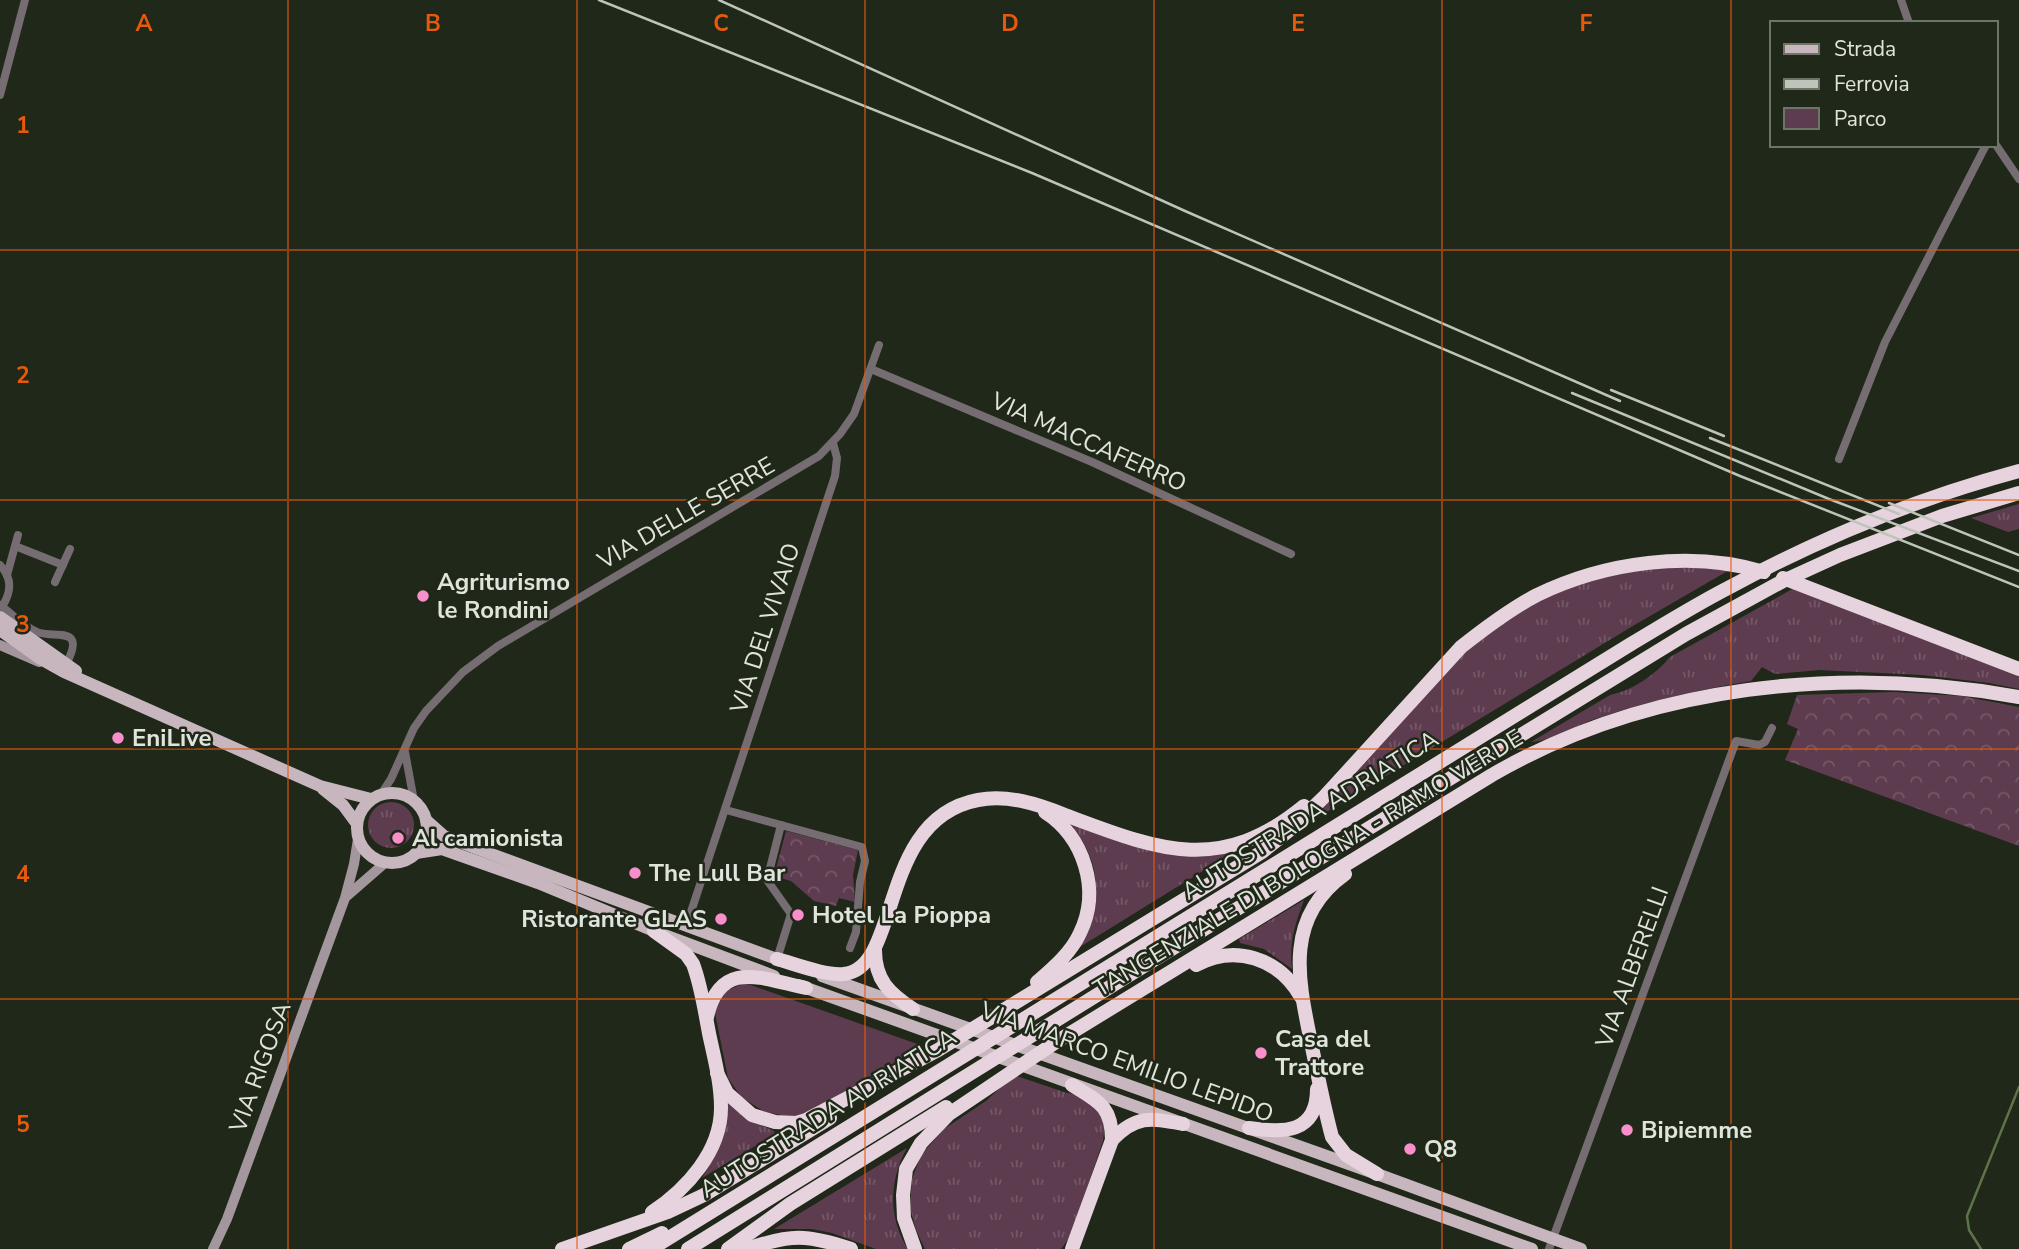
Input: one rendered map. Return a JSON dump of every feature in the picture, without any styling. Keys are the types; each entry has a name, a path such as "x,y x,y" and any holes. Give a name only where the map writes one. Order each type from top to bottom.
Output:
{"highway":[{"name":"AUTOSTRADA ADRIATICA","path":"651,1249 1717,594 1772,565 1891,513 2012,473"},
{"name":"AUTOSTRADA ADRIATICA","path":"688,1249 1686,634 1783,581 1895,533 2019,493"},
{"name":"TANGENZIALE DI BOLOGNA - RAMO VERDE","path":"932,1054 1262,852 1325,796 1461,647 1536,595 1589,575 1660,562 1695,561 1759,570 2019,669"},
{"name":"TANGENZIALE DI BOLOGNA - RAMO VERDE","path":"1005,1075 1507,766 1597,726 1682,702 1768,688 1848,682 1928,685 2019,697"},
{"path":"777,959 830,973 847,974 864,965 875,948 912,849 927,827 952,808 977,800 1000,798 1032,804 1166,849 1201,850 1225,847 1268,830 1294,814 1390,722"},
{"path":"990,1018 1036,983 1065,956 1080,933 1087,915 1088,877 1083,856 1063,826 1032,804"},
{"path":"1377,1174 1346,1155 1332,1137 1303,1001 1298,966 1299,946 1305,924 1314,906 1335,881 1422,818"},
{"path":"632,1225 681,1190 706,1157 719,1129 721,1117 717,1073 698,981 690,959 654,931"},
{"path":"875,948 880,980 888,990 913,1009"},
{"path":"1065,1036 1205,961 1222,955 1250,956 1272,966 1293,984 1303,1001"},
{"path":"706,1018 710,1003 719,988 735,977 750,976 806,988"},
{"path":"717,1073 727,1093 752,1115 775,1122 796,1123 815,1117 932,1054"},
{"path":"562,1249 668,1212 738,1176 932,1054"},
{"path":"1250,1128 1282,1132 1300,1126 1313,1111 1316,1103 1317,1070"},
{"path":"727,1249 780,1211 854,1164 973,1091 1005,1075"},
{"path":"915,1249 906,1229 902,1206 910,1161 940,1121 1005,1075"},
{"path":"1072,1085 1099,1101 1105,1108 1111,1123 1112,1140 1072,1249"},
{"path":"1112,1140 1125,1127 1142,1119 1183,1124"},
{"path":"629,1249 732,1200"},
{"path":"747,1249 792,1236 813,1238 851,1249"}],"main road":[{"path":"1,610 65,668"},
{"path":"0,630 38,658 320,786 376,797 398,793 414,801 426,820 425,838 416,853 397,862 386,862 369,854 359,839 357,824 359,814 376,797"},
{"path":"0,645 65,668"},
{"path":"320,786 343,805 357,824"},
{"name":"VIA MARCO EMILIO LEPIDO","path":"426,820 444,836 686,927 1377,1174 1550,1244 1581,1249"},
{"name":"VIA RIGOSA","path":"213,1249 227,1219 345,898 359,839"},
{"name":"VIA MARCO EMILIO LEPIDO","path":"416,853 442,849 538,883 654,931 935,1036 1532,1249"},
{"name":"VIA RIGOSA","path":"345,898 386,862"}],"street":[{"path":"0,95 25,0"},
{"path":"1901,0 1908,21"},
{"path":"1839,459 1885,342 1985,147"},
{"path":"1997,147 2019,179"},
{"path":"833,443 854,414 879,345"},
{"name":"VIA MACCAFERRO","path":"871,369 1092,462 1291,554"},
{"name":"VIA DELLE SERRE","path":"376,797 426,711 475,661 811,462 833,443"},
{"name":"VIA DEL VIVAIO","path":"686,927 835,475 837,458 833,443"},
{"path":"7,575 18,535"},
{"path":"15,546 63,565"},
{"path":"55,582 70,549"},
{"path":"0,565 10,586 10,594 1,610 38,633 61,633 67,637 71,651 65,668"},
{"name":"VIA ALBERELLI","path":"1550,1244 1736,741 1759,745 1765,742 1772,728"},
{"path":"404,751 414,801"},
{"path":"726,810 862,847 864,861 856,932 850,948"},
{"path":"777,959 791,914 767,880 781,825"}],"green space":[{"path":"2019,504 2019,529 2008,532 1971,518"},
{"path":"1660,566 1731,569 1315,819 1312,817 1466,651 1495,628 1558,591 1600,577"},
{"path":"1796,587 2019,675 2019,689 1922,675 1819,670 1775,674 1762,667 1751,681 1631,708 1531,742 1610,695 1635,686 1670,657"},
{"path":"1894,692 1962,696 2019,707 2019,846 1785,760 1798,729 1787,724 1797,695"},
{"path":"391,802 407,809 414,825 407,841 391,848 375,841 368,825 375,809"},
{"path":"1068,821 1137,845 1240,848 1075,950 1091,907 1096,883 1089,854"},
{"path":"786,831 858,850 853,875 855,902 839,898 836,906 814,901 791,881 774,876"},
{"path":"1304,900 1291,950 1292,969 1264,949 1240,943 1239,939"},
{"path":"745,983 923,1046 809,1112 790,1117 765,1112 741,1097 728,1078 714,1008 725,991"},
{"path":"1014,1075 1080,1096 1094,1107 1105,1123 1103,1141 1070,1237 1061,1249 925,1249 910,1208 912,1179 921,1155 944,1129 986,1101"},
{"path":"724,1098 743,1116 774,1131 775,1134 702,1178 715,1156"},
{"path":"907,1148 897,1173 893,1199 897,1225 908,1249 876,1249 832,1233 812,1229 774,1229"}],"waterway":[{"path":"1981,1249 1969,1230 1967,1216 2019,1087"}],"railway":[{"path":"599,0 1032,173 1740,476 2019,587"},
{"path":"719,0 1185,211 1620,401"},
{"path":"1611,390 1724,436"},
{"path":"1572,393 1829,499 2019,571"},
{"path":"1710,438 1899,514"},
{"path":"1889,503 2019,555"}],"place":[{"name":"Agriturismo le Rondini","path":"423,596"},
{"name":"EniLive","path":"118,738"},
{"name":"Al camionista","path":"398,838"},
{"name":"The Lull Bar","path":"635,873"},
{"name":"Hotel La Pioppa","path":"798,915"},
{"name":"Ristorante GLAS","path":"721,919"},
{"name":"Casa del Trattore","path":"1261,1053"},
{"name":"Bipiemme","path":"1627,1130"},
{"name":"Q8","path":"1410,1149"}]}
